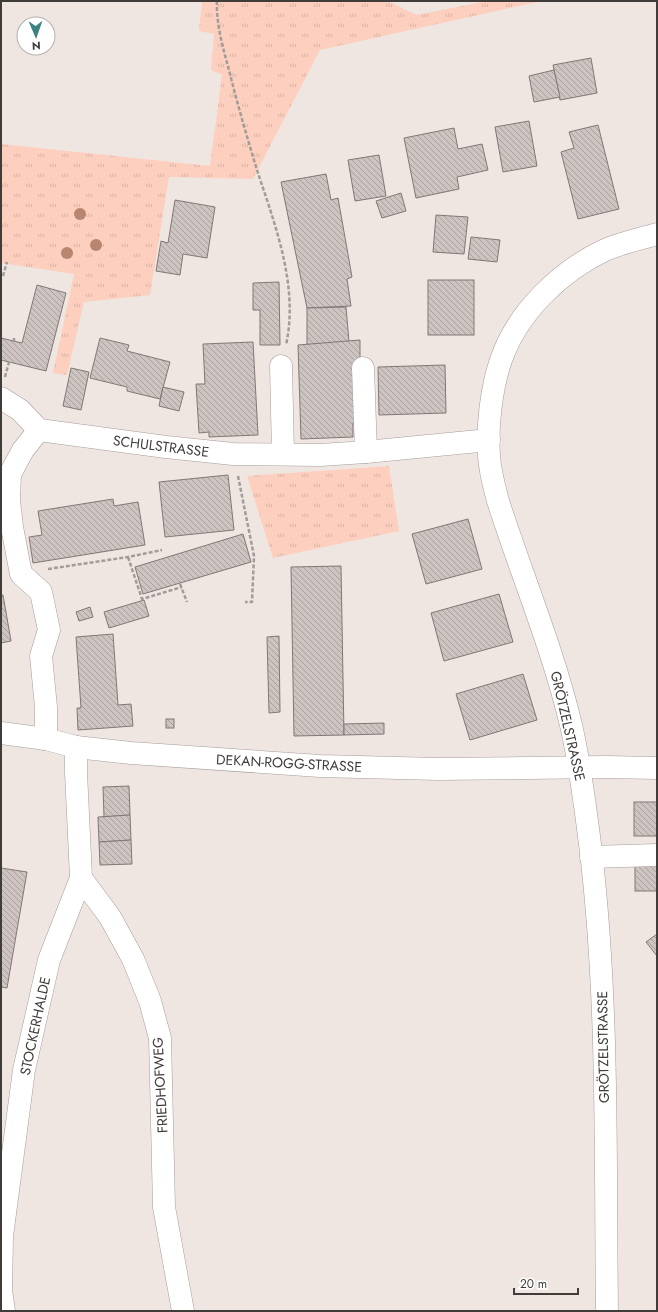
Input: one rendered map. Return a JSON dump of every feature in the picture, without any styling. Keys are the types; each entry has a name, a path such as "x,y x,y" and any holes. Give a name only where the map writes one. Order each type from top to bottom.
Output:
{"street":[{"name":"GRÖTZELSTRASSE","path":"607,1311 603,1022 599,933 585,805 571,726 556,670 498,501 492,475 489,440 493,392 501,360 515,330 533,305 559,279 606,250 657,234"},
{"path":"281,366 283,454"},
{"path":"363,368 366,452"},
{"path":"1,398 20,410 39,430 23,450 10,474 9,500 12,527 21,574 41,592 48,630 41,656 46,707 46,740"},
{"name":"SCHULSTRASSE","path":"39,430 227,454 320,455 489,440"},
{"name":"DEKAN-ROGG-STRASSE","path":"1,733 46,740 76,747 131,753 320,766 438,769 657,768"},
{"name":"STOCKERHALDE","path":"4,1311 1,1290 2,1236 24,1070 49,960 81,878 76,747"},
{"path":"591,857 657,855"},
{"name":"FRIEDHOFWEG","path":"81,878 110,917 133,959 150,1001 160,1038 164,1207 184,1311"}],"path":[{"path":"217,1 224,52 236,101 275,227 288,280 289,328 281,366"},
{"path":"3,276 7,262"},
{"path":"240,485 254,556 252,602 245,602"},
{"path":"21,574 162,550"},
{"path":"128,557 142,598 181,586 187,602"}],"green space":[{"path":"202,1 388,1 417,15 487,1 542,1 320,50 253,179 169,177 150,295 84,302 67,375 53,373 74,274 1,263 1,144 210,166 222,75 211,70 214,34 199,31"},
{"path":"389,466 399,531 273,558 247,476"}],"building":[{"path":"591,58 597,93 560,100 553,65"},
{"path":"554,70 560,97 534,102 529,76"},
{"path":"529,121 537,166 503,172 495,127"},
{"path":"598,125 619,209 578,219 561,152 574,148 569,132"},
{"path":"454,128 458,149 482,144 488,170 457,177 459,189 416,198 404,138"},
{"path":"379,155 386,196 355,201 348,160"},
{"path":"326,174 331,200 338,198 352,277 347,279 351,306 307,308 281,182"},
{"path":"401,193 406,211 382,218 376,201"},
{"path":"175,200 215,207 207,258 183,254 180,275 156,271 161,241 168,243"},
{"path":"436,215 468,217 464,254 433,252"},
{"path":"471,237 500,240 497,262 468,259"},
{"path":"428,280 474,280 474,335 428,335"},
{"path":"279,282 280,345 260,345 260,310 253,310 253,283"},
{"path":"37,285 66,293 46,371 1,360 1,338 22,343"},
{"path":"346,307 349,342 307,346 307,308"},
{"path":"100,338 129,345 127,351 170,362 160,399 127,391 127,387 90,378"},
{"path":"360,340 360,423 353,423 353,437 301,439 298,345"},
{"path":"253,342 258,435 209,437 209,432 199,433 196,384 205,384 203,344"},
{"path":"445,365 446,413 379,415 378,367"},
{"path":"71,368 89,372 81,410 63,406"},
{"path":"163,387 184,392 179,411 159,406"},
{"path":"228,475 234,530 165,537 159,482"},
{"path":"113,499 114,506 138,502 145,545 33,563 29,537 42,535 38,511"},
{"path":"468,519 482,569 426,584 412,534"},
{"path":"243,534 251,562 143,594 135,567"},
{"path":"341,566 344,735 294,736 291,567"},
{"path":"499,594 513,642 444,661 431,613"},
{"path":"1,595 3,595 11,641 1,643"},
{"path":"144,600 149,616 109,628 104,612"},
{"path":"90,607 93,617 79,621 76,612"},
{"path":"113,634 118,705 131,704 133,726 78,730 77,708 81,708 76,637"},
{"path":"279,636 280,712 269,713 267,637"},
{"path":"523,674 537,720 470,740 456,694"},
{"path":"166,719 174,719 174,728 166,728"},
{"path":"384,723 384,734 344,735 344,724"},
{"path":"129,786 130,815 104,817 103,787"},
{"path":"634,802 657,802 657,836 634,836"},
{"path":"130,815 131,840 99,842 98,817"},
{"path":"131,840 132,864 100,865 99,842"},
{"path":"635,865 657,865 657,891 635,891"},
{"path":"1,868 27,872 7,988 1,987"},
{"path":"657,934 657,956 646,942"}]}
